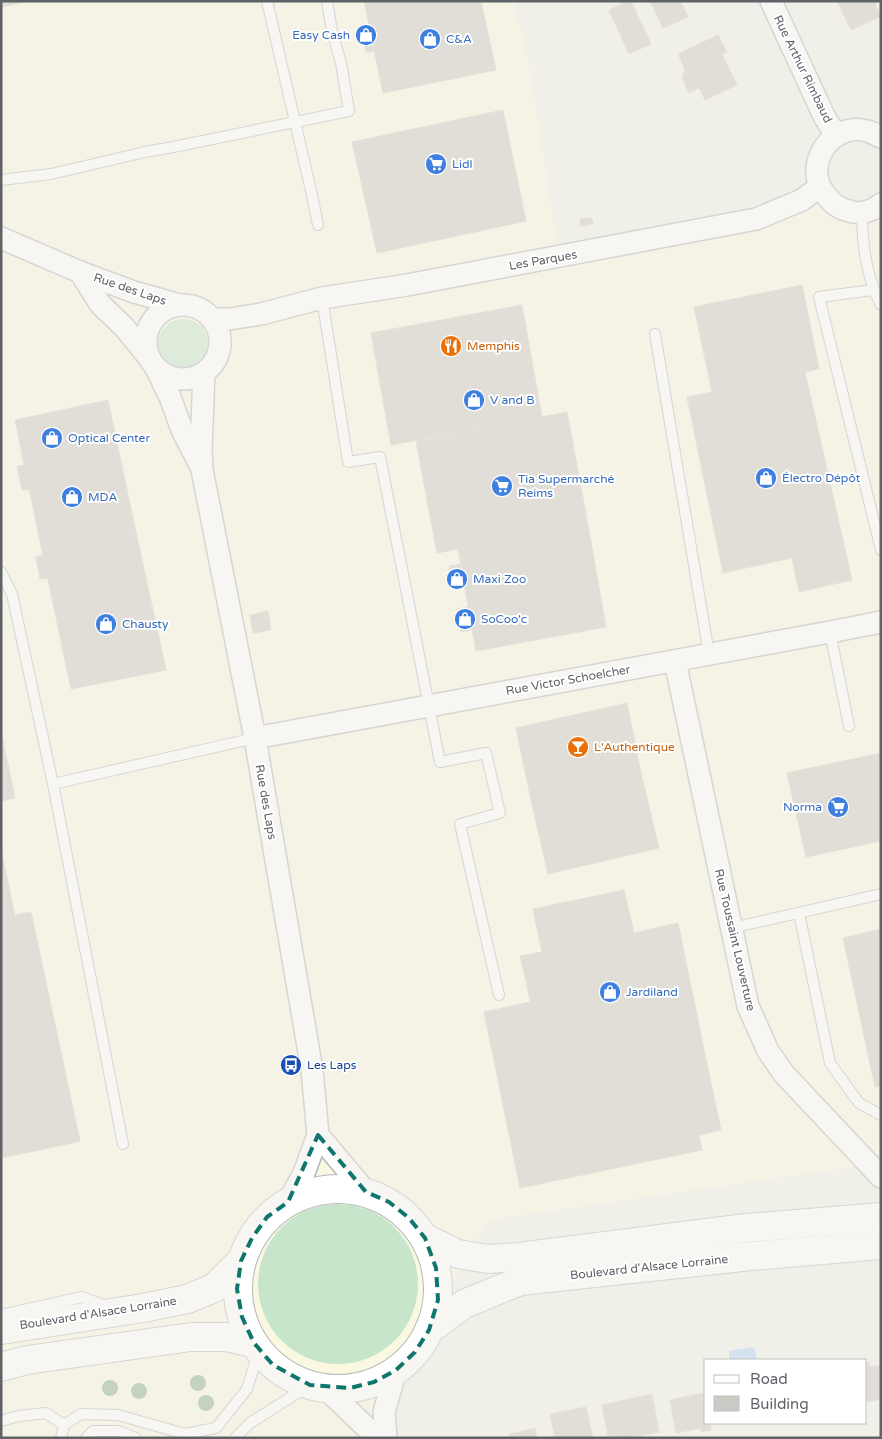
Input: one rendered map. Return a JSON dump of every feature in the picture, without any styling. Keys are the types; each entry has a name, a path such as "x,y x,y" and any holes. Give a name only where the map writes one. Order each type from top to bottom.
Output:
{"main road":[{"path":"339,1188 366,1192 389,1202 409,1218 425,1238 436,1268 438,1300 429,1330 415,1352 396,1370 374,1382 350,1388 318,1387 291,1377 273,1365 256,1347 242,1317 238,1289 241,1261 252,1238 267,1217 288,1202 322,1190 339,1188"},
{"name":"Boulevard d'Alsace Lorraine","path":"425,1238 458,1254 488,1259 519,1257 746,1228 881,1217"},
{"name":"Boulevard d'Alsace Lorraine","path":"429,1330 464,1304 520,1281 752,1256 881,1246"},
{"name":"Boulevard d'Alsace Lorraine","path":"1,1330 187,1299 214,1288 241,1261"},
{"path":"1,1367 27,1360 191,1337 226,1337 256,1347"}],"street":[{"name":"Rue Arthur Rimbaud","path":"770,1 824,116 836,136"},
{"path":"881,136 866,130 850,130 836,136 827,143 820,153 816,176 819,187 832,204 841,209 862,212 874,209 881,204"},
{"name":"Les Parques","path":"212,318 229,319 261,314 322,298 407,285 756,219 802,200 819,187"},
{"name":"Rue des Laps","path":"1,238 80,272 134,292 180,305"},
{"name":"Rue des Laps","path":"80,272 100,304 124,327 153,364 170,397 182,430 202,470"},
{"path":"180,305 189,306 198,308 212,318 218,328 220,350 214,363 204,373 192,378 179,379 167,376 153,364 146,341 151,324 163,311 180,305"},
{"name":"Les Parques","path":"220,350 233,333 261,314"},
{"name":"Rue des Laps","path":"204,373 200,449 202,470 254,738 312,1070 318,1135 304,1174 288,1202"},
{"name":"Rue Victor Schoelcher","path":"254,738 881,622"},
{"name":"Rue Toussaint Louverture","path":"675,660 748,1006 768,1051 784,1074 881,1177"},
{"path":"318,1135 366,1192"},
{"path":"386,1438 384,1412 396,1370"},
{"path":"318,1387 367,1428 374,1438"}],"lane":[{"path":"267,1 318,225"},
{"path":"1,180 51,174 145,152 349,111 326,1"},
{"path":"862,212 862,237 873,290 881,305"},
{"path":"873,290 819,297 881,550"},
{"path":"322,298 348,462 380,457 440,762 486,753 500,813 460,824 499,995"},
{"path":"655,334 709,654"},
{"path":"1,572 12,594 54,784 123,1144"},
{"path":"830,632 848,726"},
{"path":"54,784 254,738"},
{"path":"732,928 881,894"},
{"path":"799,913 830,1063 859,1103 881,1115"},
{"path":"1,1315 82,1297 121,1311"},
{"path":"61,1438 64,1425 81,1414 118,1415 185,1434 216,1428 247,1389 256,1347"},
{"path":"235,1438 250,1423 318,1387"},
{"path":"1,1421 20,1416 46,1413 64,1425"},
{"path":"86,1438 93,1431 118,1431 136,1438"}],"highlighted area":[{"path":"318,1135 366,1192 389,1202 409,1218 425,1238 436,1268 438,1300 429,1330 415,1352 396,1370 374,1382 350,1388 310,1385 273,1365 254,1343 242,1317 237,1289 241,1261 252,1238 267,1217 288,1202"}],"shaded area":[{"path":"1,1 514,1 531,74 559,256 756,219 819,187 832,204 881,204 881,1163 488,1220 366,1438 1,1438"}],"green space":[{"path":"183,319 197,323 204,330 208,344 204,358 197,365 183,369 169,365 162,358 158,344 162,330 169,323"},
{"path":"338,1204 369,1210 389,1222 400,1233 412,1253 418,1284 412,1315 400,1335 389,1346 369,1358 338,1364 307,1358 287,1346 276,1335 264,1315 258,1284 264,1253 276,1233 287,1222 307,1210"}],"water":[{"path":"754,1347 757,1359 729,1359 729,1351"}],"building":[{"path":"1,1 30,1 1,7"},
{"name":"C&A","path":"364,1 481,1 496,70 383,93"},
{"path":"631,1 651,44 629,54 609,10"},
{"path":"650,1 680,1 688,17 663,28"},
{"path":"837,1 874,1 881,16 851,30"},
{"name":"Easy Cash","path":"369,27 374,51 366,52 361,29"},
{"path":"718,35 727,52 722,54 737,85 705,100 682,52"},
{"path":"682,52 689,67 685,69 678,54"},
{"path":"689,67 699,88 689,93 682,78 685,69"},
{"name":"Lidl","path":"503,110 526,221 377,253 352,142"},
{"path":"592,218 593,224 581,226 580,219"},
{"name":"Électro Dépôt","path":"802,285 819,369 805,372 852,580 799,592 792,558 723,573 687,397 712,392 694,307"},
{"path":"522,305 542,417 391,445 371,333"},
{"path":"108,400 136,532 42,551 15,420"},
{"name":"Tia Supermarché Reims","path":"567,412 588,525 437,553 416,441"},
{"path":"24,465 29,489 22,490 17,466"},
{"path":"588,525 606,627 476,651 458,549"},
{"name":"Chausty","path":"136,532 166,670 71,689 42,551"},
{"path":"43,555 48,578 40,579 36,557"},
{"name":"Maxi Zoo","path":"460,564 464,586 453,588 449,566"},
{"name":"SoCoo'c","path":"468,607 472,630 461,632 457,609"},
{"path":"268,611 271,630 253,633 250,615"},
{"name":"L'Authentique","path":"627,703 641,773 531,800 516,728"},
{"path":"1,731 15,798 1,801"},
{"name":"Norma","path":"881,753 881,841 806,857 787,773"},
{"path":"641,773 659,848 548,874 531,800"},
{"path":"1,849 63,1145 1,1158"},
{"name":"Jardiland","path":"624,890 634,933 678,923 706,1059 548,1090 526,981 536,979 531,954 542,952 533,909"},
{"path":"31,912 80,1141 63,1145 15,915"},
{"path":"881,929 881,1086 875,1087 843,938"},
{"path":"531,954 536,979 526,981 520,956"},
{"path":"530,1002 548,1090 706,1059 721,1130 699,1135 702,1150 520,1188 484,1012"},
{"path":"869,1362 870,1367 881,1365 881,1399 867,1402 867,1363"},
{"path":"704,1393 704,1424 710,1424 711,1430 702,1432 700,1428 676,1433 670,1400"},
{"path":"652,1394 659,1432 633,1437 632,1430 608,1436 602,1405"},
{"path":"586,1407 593,1438 555,1438 550,1414"},
{"path":"535,1428 537,1438 510,1438 510,1434"},
{"path":"632,1430 633,1437 608,1438 608,1436"}],"place":[{"name":"Easy Cash","path":"366,35"},
{"name":"C&A","path":"430,39"},
{"name":"Lidl","path":"436,164"},
{"name":"Memphis","path":"451,346"},
{"name":"V and B","path":"474,400"},
{"name":"Optical Center","path":"52,438"},
{"name":"Électro Dépôt","path":"766,478"},
{"name":"Tia Supermarché Reims","path":"502,486"},
{"name":"MDA","path":"72,497"},
{"name":"Maxi Zoo","path":"457,579"},
{"name":"SoCoo'c","path":"465,619"},
{"name":"Chausty","path":"106,624"},
{"name":"L'Authentique","path":"578,747"},
{"name":"Norma","path":"838,807"},
{"name":"Jardiland","path":"610,992"},
{"name":"Les Laps","path":"291,1065"}]}
